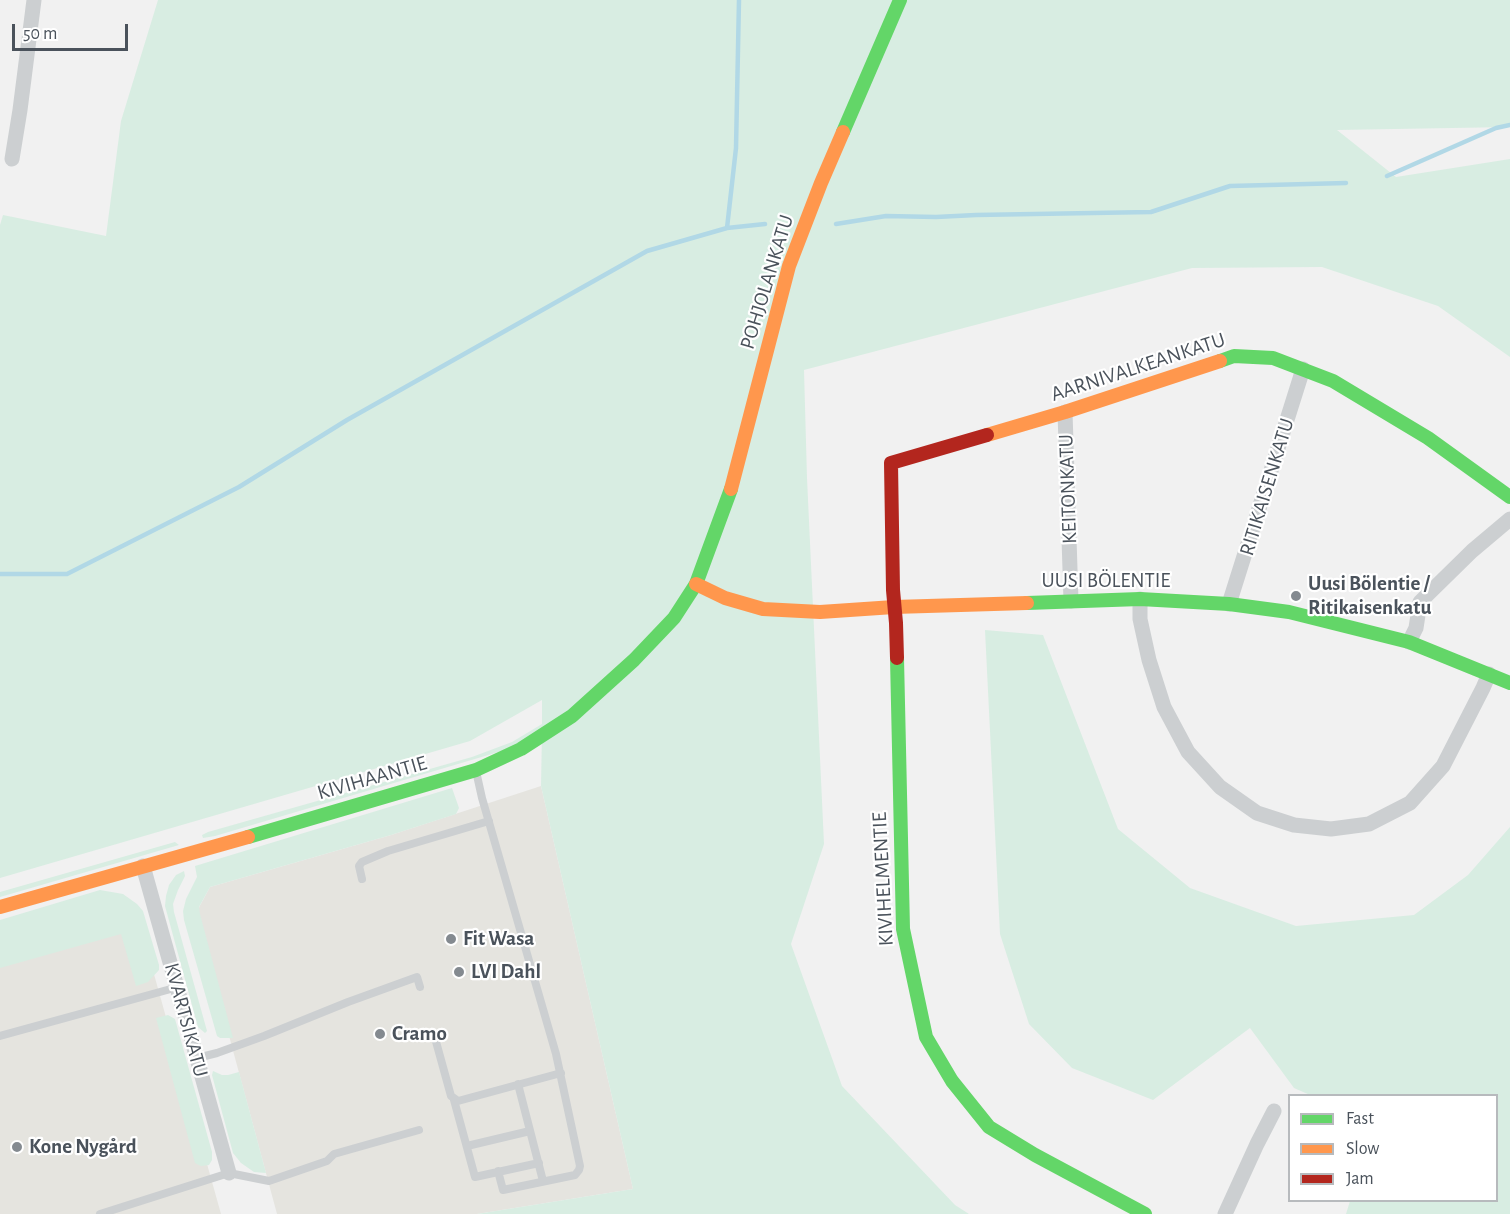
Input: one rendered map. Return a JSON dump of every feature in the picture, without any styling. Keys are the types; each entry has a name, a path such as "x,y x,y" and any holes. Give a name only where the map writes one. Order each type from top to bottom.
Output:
{"street":[{"path":"12,159 34,0"},
{"name":"POHJOLANKATU","path":"696,584 729,496 789,266 821,183 900,0"},
{"name":"AARNIVALKEANKATU","path":"894,607 891,463 1065,412 1234,356 1273,358 1334,381 1428,438 1510,497"},
{"name":"RITIKAISENKATU","path":"1229,604 1303,369"},
{"name":"KEITONKATU","path":"1065,412 1071,602"},
{"path":"1409,642 1416,628 1420,602 1472,551 1510,519"},
{"name":"UUSI BÖLENTIE","path":"696,584 725,598 763,609 820,612 894,607 1140,599 1229,604 1289,612 1409,642 1510,683"},
{"name":"KIVIHAANTIE","path":"0,907 476,770 521,749 572,716 634,660 674,618 696,584"},
{"path":"1140,599 1140,619 1149,660 1164,707 1188,752 1220,787 1257,813 1294,825 1330,829 1369,824 1410,803 1443,766 1489,674"},
{"name":"KIVIHELMENTIE","path":"894,607 903,929 926,1037 952,1082 989,1127 1035,1155 1145,1214"},
{"name":"KVARTSIKATU","path":"143,866 229,1173"},
{"path":"1225,1214 1274,1111"}],"lane":[{"path":"476,770 561,1073 579,1170 574,1175 503,1190 498,1171"},
{"path":"362,879 359,866 362,862 388,851 489,821"},
{"path":"197,1058 217,1053 417,977 420,987"},
{"path":"0,1036 178,987"},
{"path":"435,1038 475,1177 539,1163"},
{"path":"454,1100 458,1101 561,1073"},
{"path":"518,1084 543,1181"},
{"path":"100,1214 229,1173 269,1181 327,1161 333,1154 419,1130"},
{"path":"467,1146 530,1131"}],"shaded area":[{"path":"541,786 633,1189 477,1214 277,1214 196,913 210,887 391,835"},
{"path":"138,917 221,1214 0,1214 0,944"}],"green space":[{"path":"158,0 1510,0 1510,127 1337,130 1396,177 1510,159 1510,357 1438,306 1322,267 1192,268 804,370 824,844 791,944 842,1086 955,1205 969,1214 477,1214 633,1189 541,786 542,732 512,748 215,836 203,838 202,835 472,757 512,742 542,724 542,700 470,741 0,878 0,225 3,215 106,236 121,121"},
{"path":"985,630 1043,635 1118,829 1190,888 1296,926 1414,915 1468,875 1510,827 1510,1214 1346,1214 1350,1202 1498,1202 1498,1094 1308,1094 1294,1088 1250,1028 1153,1100 1072,1068 1029,1024 1000,934"},
{"path":"452,788 459,808 456,814 210,887 199,907 200,914 233,1038 217,1036 184,920 183,911 186,899 197,877 195,866"},
{"path":"175,842 179,845 0,897 0,892"},
{"path":"184,871 185,876 173,904 174,912 207,1031 205,1033 198,1027 165,906 169,885 176,875"},
{"path":"100,890 123,894 143,911 159,965 159,970 148,982 136,986 121,934 0,968 0,920"},
{"path":"168,1015 175,1019 212,1152 209,1165 201,1166 195,1163 156,1018"},
{"path":"213,1071 222,1075 239,1072 266,1173 254,1172 241,1163 233,1153 212,1075"}],"waterway":[{"path":"727,228 736,148 739,0"},
{"path":"1387,176 1496,128 1510,125"},
{"path":"836,224 886,216 1151,212 1230,186 1346,183"},
{"path":"0,574 67,574 239,487 347,420 647,251 727,228 765,224"}],"traffic: fast":[{"path":"843,132 900,0"},
{"path":"1220,361 1234,356 1273,358 1333,381 1428,438 1510,497"},
{"path":"248,837 476,770 521,749 572,716 634,660 674,618 696,584 731,489"},
{"path":"1027,603 1140,599 1229,604 1289,612 1409,642 1510,683"},
{"path":"897,658 903,929 926,1037 952,1081 989,1127 1035,1155 1145,1214"}],"traffic: slow":[{"path":"731,489 789,266 843,132"},
{"path":"987,435 1220,361"},
{"path":"696,584 725,598 763,609 820,612 1027,603"},
{"path":"0,907 248,837"}],"traffic: jam":[{"path":"897,658 893,590 891,463 987,435"}],"place":[{"name":"Uusi Bölentie / Ritikaisenkatu","path":"1296,596"},
{"name":"Fit Wasa","path":"451,939"},
{"name":"LVI Dahl","path":"459,972"},
{"name":"Cramo","path":"380,1034"},
{"name":"Kone Nygård","path":"17,1147"}]}
